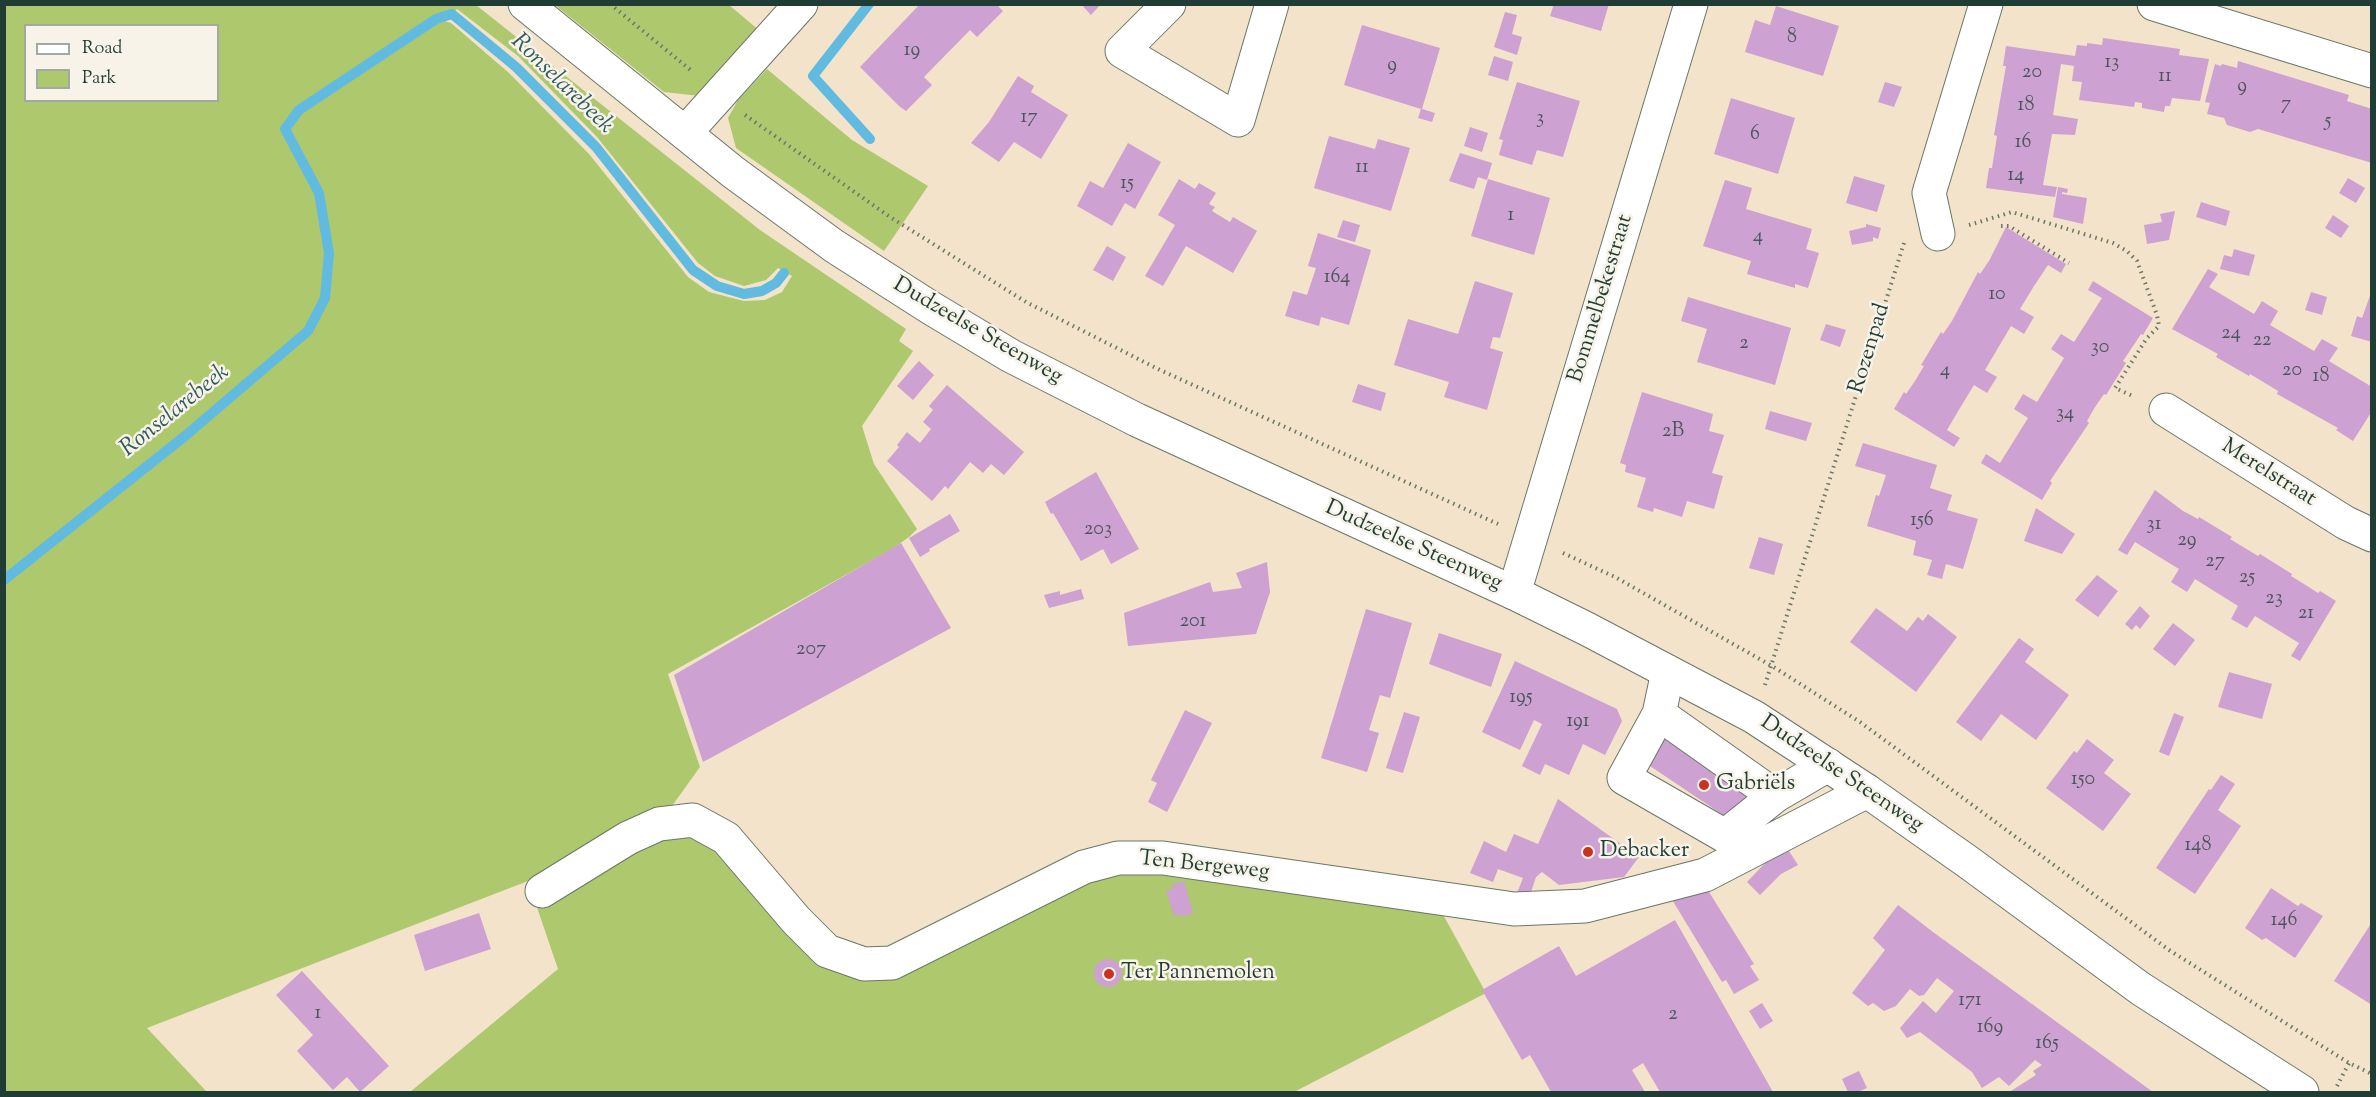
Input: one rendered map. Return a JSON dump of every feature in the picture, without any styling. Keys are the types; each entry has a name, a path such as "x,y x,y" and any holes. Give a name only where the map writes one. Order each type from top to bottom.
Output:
{"street":[{"name":"Dudzeelse Steenweg","path":"525,4 733,172 834,246 931,308 1011,356 1137,420 1514,593 1754,717 1867,791 2141,989 2302,1092"},
{"path":"685,133 801,4"},
{"path":"1169,4 1122,51 1238,120 1272,4"},
{"name":"Bommelbekestraat","path":"1514,593 1691,4"},
{"path":"1938,234 1929,193 1986,4"},
{"path":"2154,4 2372,71"},
{"name":"Merelstraat","path":"2166,410 2346,522 2372,535"},
{"path":"1668,672 1659,714 1624,778 1725,836 1775,796 1828,765"},
{"path":"1659,714 1775,796"},
{"name":"Ten Bergeweg","path":"542,891 628,838 658,824 693,820 726,838 796,920 827,951 864,964 892,963 1084,867 1118,858 1162,858 1514,909 1585,906 1705,875 1867,791"}],"path":[{"path":"610,4 762,129 890,217 1026,302 1160,370 1502,526"},
{"path":"1938,234 2012,212 2113,243 2127,251 2137,261 2159,326 2147,338 2115,388 2166,410"},
{"path":"2001,226 2009,226 2069,263"},
{"name":"Rozenpad","path":"1754,717 1906,238 1938,234"},
{"path":"1554,549 1615,577 1772,666 1860,722 2169,950 2349,1063 2372,1074"},
{"path":"2336,1088 2349,1063"}],"green space":[{"path":"5,5 476,5 760,230 906,329 899,341 913,351 862,426 874,464 917,529 892,549 668,674 700,767 659,824 693,820 864,964 1084,867 1434,898 1486,993 1294,1092 410,1092 558,969 528,881 147,1028 207,1092 5,1092","holes":["457,9 518,56 597,137 698,263 715,276 744,286 766,280 778,268 792,276 782,292 765,300 744,301 709,292 688,277 589,154 509,73 451,23 438,19 452,14"]},
{"path":"555,5 729,5 760,31 700,96 664,92"},
{"path":"767,69 852,140 928,186 884,251 736,148 728,118 738,100"}],"building":[{"path":"920,4 996,4 1003,11 977,37 970,30 924,77 932,85 906,111 860,67"},
{"path":"1081,4 1101,4 1091,15"},
{"path":"1554,4 1609,4 1601,31 1550,16"},
{"path":"1776,6 1839,26 1823,76 1745,52 1755,20 1770,25"},
{"path":"1505,12 1517,15 1512,34 1522,37 1517,55 1494,47"},
{"path":"1362,25 1440,48 1422,109 1435,113 1432,122 1418,118 1421,109 1344,85"},
{"path":"2103,38 2180,49 2179,55 2209,59 2200,101 2172,98 2170,106 2165,106 2164,112 2142,108 2142,103 2135,102 2134,107 2079,100 2082,82 2072,81 2074,66 2061,64 2053,115 2078,119 2075,135 2052,134 2043,185 2057,187 2055,197 1986,188 1997,136 1994,135 2006,66 2003,66 2006,46 2075,56 2077,45 2087,46 2087,43 2102,45"},
{"path":"1494,56 1513,62 1508,81 1488,75"},
{"path":"2238,61 2349,95 2347,101 2372,109 2372,163 2258,129 2250,132 2227,125 2224,118 2207,114 2210,103 2205,102 2215,64 2237,68"},
{"path":"1018,76 1034,86 1031,92 1068,115 1041,159 1014,142 999,162 971,143 989,122"},
{"path":"1517,82 1580,101 1563,157 1537,150 1532,165 1499,155 1503,140 1499,139"},
{"path":"1885,82 1902,87 1894,107 1878,102"},
{"path":"1731,98 1795,118 1778,174 1714,154"},
{"path":"1470,127 1488,133 1482,152 1464,146"},
{"path":"1329,136 1375,149 1378,139 1410,148 1391,211 1314,188"},
{"path":"1128,143 1161,162 1135,209 1125,203 1112,226 1077,206 1090,181 1103,188"},
{"path":"1460,153 1492,163 1487,180 1478,177 1474,189 1449,181"},
{"path":"1854,176 1885,185 1877,212 1846,203"},
{"path":"2348,178 2365,188 2356,203 2339,193"},
{"path":"1179,179 1195,189 1199,183 1216,193 1209,204 1215,207 1212,211 1230,222 1233,217 1257,231 1233,273 1186,246 1163,286 1145,276 1175,225 1158,215"},
{"path":"1488,179 1550,198 1534,255 1471,236"},
{"path":"1725,180 1752,188 1746,209 1812,229 1806,249 1819,253 1808,288 1795,284 1795,288 1747,274 1751,261 1703,246"},
{"path":"2058,187 2068,189 2067,193 2062,192 2062,194 2087,198 2083,224 2053,217"},
{"path":"2201,202 2230,211 2226,226 2196,217"},
{"path":"2175,211 2169,240 2147,244 2144,225 2162,222 2160,214"},
{"path":"2333,215 2349,226 2341,238 2325,228"},
{"path":"1343,220 1360,225 1355,242 1337,237"},
{"path":"1866,224 1881,228 1878,239 1873,237 1873,241 1852,245 1849,231 1866,227"},
{"path":"2006,227 2066,264 2061,273 2048,265 2034,286 2020,309 2034,317 2024,334 2011,326 1985,370 1997,377 1987,393 1974,385 1947,430 1960,438 1954,447 1894,409 1904,392 1906,394 1915,381 1924,366 1921,365 1941,332 1943,334 1952,321 1978,272 1980,274 1989,261"},
{"path":"1318,233 1371,250 1349,325 1321,317 1319,326 1285,316 1293,291 1307,295 1316,268 1308,266"},
{"path":"1107,246 1126,257 1113,281 1093,270"},
{"path":"2234,249 2255,255 2249,276 2220,269 2224,255 2232,257"},
{"path":"2208,269 2218,274 2209,287 2254,314 2262,301 2278,311 2270,325 2314,351 2322,339 2338,348 2329,361 2372,387 2372,411 2353,441 2336,430 2338,428 2277,394 2278,391 2250,374 2249,376 2216,357 2218,354 2172,329"},
{"path":"1475,281 1513,293 1500,338 1493,337 1490,348 1503,352 1487,410 1444,397 1449,382 1394,365 1408,319 1458,334"},
{"path":"2093,281 2153,318 2123,361 2126,363 2106,395 2104,394 2095,407 2087,421 2089,423 2050,481 2052,483 2042,500 1981,463 1986,454 2000,463 2028,418 2014,409 2023,394 2037,402 2064,358 2051,349 2061,334 2074,342 2102,298 2088,290"},
{"path":"2372,290 2372,342 2351,336 2357,316 2362,318"},
{"path":"2311,292 2327,297 2322,315 2305,310"},
{"path":"1688,297 1791,328 1775,385 1697,362 1707,329 1681,321"},
{"path":"1826,324 1846,330 1840,347 1820,340"},
{"path":"919,361 934,375 913,400 897,386"},
{"path":"1358,384 1386,393 1381,411 1352,402"},
{"path":"947,385 1024,452 1004,475 991,464 983,473 970,462 948,489 945,486 932,501 887,461 899,447 897,445 907,432 920,443 931,429 923,422 933,410 929,406"},
{"path":"1642,392 1713,414 1709,431 1724,435 1712,473 1723,476 1714,509 1687,501 1682,517 1654,508 1653,512 1637,507 1646,478 1625,472 1626,465 1620,463"},
{"path":"1770,411 1812,423 1806,441 1765,429"},
{"path":"1863,443 1937,465 1930,488 1952,495 1947,510 1978,519 1963,569 1946,564 1942,579 1927,575 1932,560 1913,555 1916,541 1867,526 1876,495 1879,496 1886,475 1855,466"},
{"path":"1096,472 1139,549 1111,564 1103,549 1081,561 1045,502"},
{"path":"2155,490 2183,511 2198,519 2199,517 2232,537 2230,539 2292,574 2291,576 2318,593 2320,591 2336,601 2300,661 2291,656 2299,643 2255,616 2247,628 2231,619 2238,606 2195,579 2187,592 2171,582 2179,569 2135,542 2127,555 2118,550"},
{"path":"2036,508 2075,534 2062,554 2024,541"},
{"path":"950,514 960,531 929,549 930,551 920,557 909,538"},
{"path":"1759,537 1783,544 1774,575 1749,568"},
{"path":"901,543 951,628 703,762 674,675"},
{"path":"1267,562 1270,592 1256,634 1128,646 1124,613 1210,582 1213,592 1242,588 1236,573"},
{"path":"2097,575 2118,591 2098,617 2075,600"},
{"path":"1081,589 1084,599 1049,608 1044,595 1060,591 1060,595"},
{"path":"2140,606 2150,616 2140,629 2136,625 2132,630 2125,624"},
{"path":"1876,608 1907,631 1918,617 1923,621 1928,614 1957,637 1916,692 1850,642"},
{"path":"1366,609 1412,623 1390,698 1380,695 1369,730 1379,733 1367,772 1321,758"},
{"path":"2173,623 2195,640 2175,666 2153,649"},
{"path":"1439,633 1502,654 1491,687 1429,664"},
{"path":"2019,638 2034,649 2025,662 2069,695 2036,740 2001,714 1981,741 1956,722"},
{"path":"1515,661 1617,709 1622,721 1605,755 1583,744 1569,775 1545,764 1540,775 1522,766 1542,724 1534,720 1520,750 1482,732"},
{"path":"2229,672 2272,684 2262,719 2218,707"},
{"path":"1185,710 1212,723 1167,812 1148,802 1157,783 1151,780"},
{"path":"1404,712 1420,717 1403,773 1386,768"},
{"path":"2174,713 2184,717 2169,756 2159,752"},
{"path":"1661,728 1753,793 1732,821 1641,760"},
{"path":"2087,739 2114,760 2104,773 2131,794 2103,831 2046,788 2074,751 2077,753"},
{"path":"2221,775 2235,784 2218,810 2241,826 2195,894 2156,868 2209,789 2211,790"},
{"path":"1558,799 1639,857 1624,877 1559,885 1542,872 1536,877 1530,895 1517,893 1523,878 1498,869 1493,882 1470,873 1484,841 1506,852 1514,834 1538,844"},
{"path":"1789,851 1798,865 1781,874 1760,895 1747,882 1767,861"},
{"path":"1184,881 1193,913 1181,917 1180,914 1174,916 1166,891 1173,889 1171,885"},
{"path":"1704,884 1754,964 1750,966 1759,980 1734,994 1726,980 1722,982 1671,898"},
{"path":"2271,888 2298,906 2301,903 2323,916 2295,958 2266,938 2262,940 2245,928"},
{"path":"1898,905 2153,1092 2012,1092 2036,1075 2033,1071 2042,1065 2035,1060 2009,1086 1999,1077 1982,1088 1972,1072 1920,1032 1907,1038 1900,1028 1923,1001 1936,1013 1954,991 1937,978 1924,995 1919,996 1910,989 1896,1006 1884,1011 1873,1003 1868,1006 1852,993 1885,950 1873,938"},
{"path":"479,913 491,949 425,971 414,935"},
{"path":"1675,920 1773,1092 1660,1092 1643,1063 1632,1070 1645,1092 1551,1092 1530,1055 1522,1060 1482,990 1559,946 1576,976"},
{"path":"2372,922 2372,1005 2334,981"},
{"name":"Ter Pannemolen","path":"1108,959 1118,963 1122,973 1118,983 1108,987 1098,983 1094,973 1098,963"},
{"path":"302,971 389,1066 360,1092 347,1077 333,1090 297,1051 313,1035 276,995"},
{"path":"1762,1003 1773,1021 1760,1029 1749,1011"},
{"path":"1859,1071 1867,1088 1858,1092 1848,1092 1842,1079"}],"waterway":[{"name":"Ronselarebeek","path":"869,4 813,76 870,139"},
{"name":"Ronselarebeek","path":"4,580 185,436 308,331 325,298 329,253 319,193 285,129 299,110 436,19 452,14 516,67 596,147 693,270 717,286 744,294 762,291 776,283 784,273"}],"place":[{"name":"Gabriëls","path":"1704,785"},
{"name":"Debacker","path":"1588,852"},
{"name":"Ter Pannemolen","path":"1109,974"}]}
